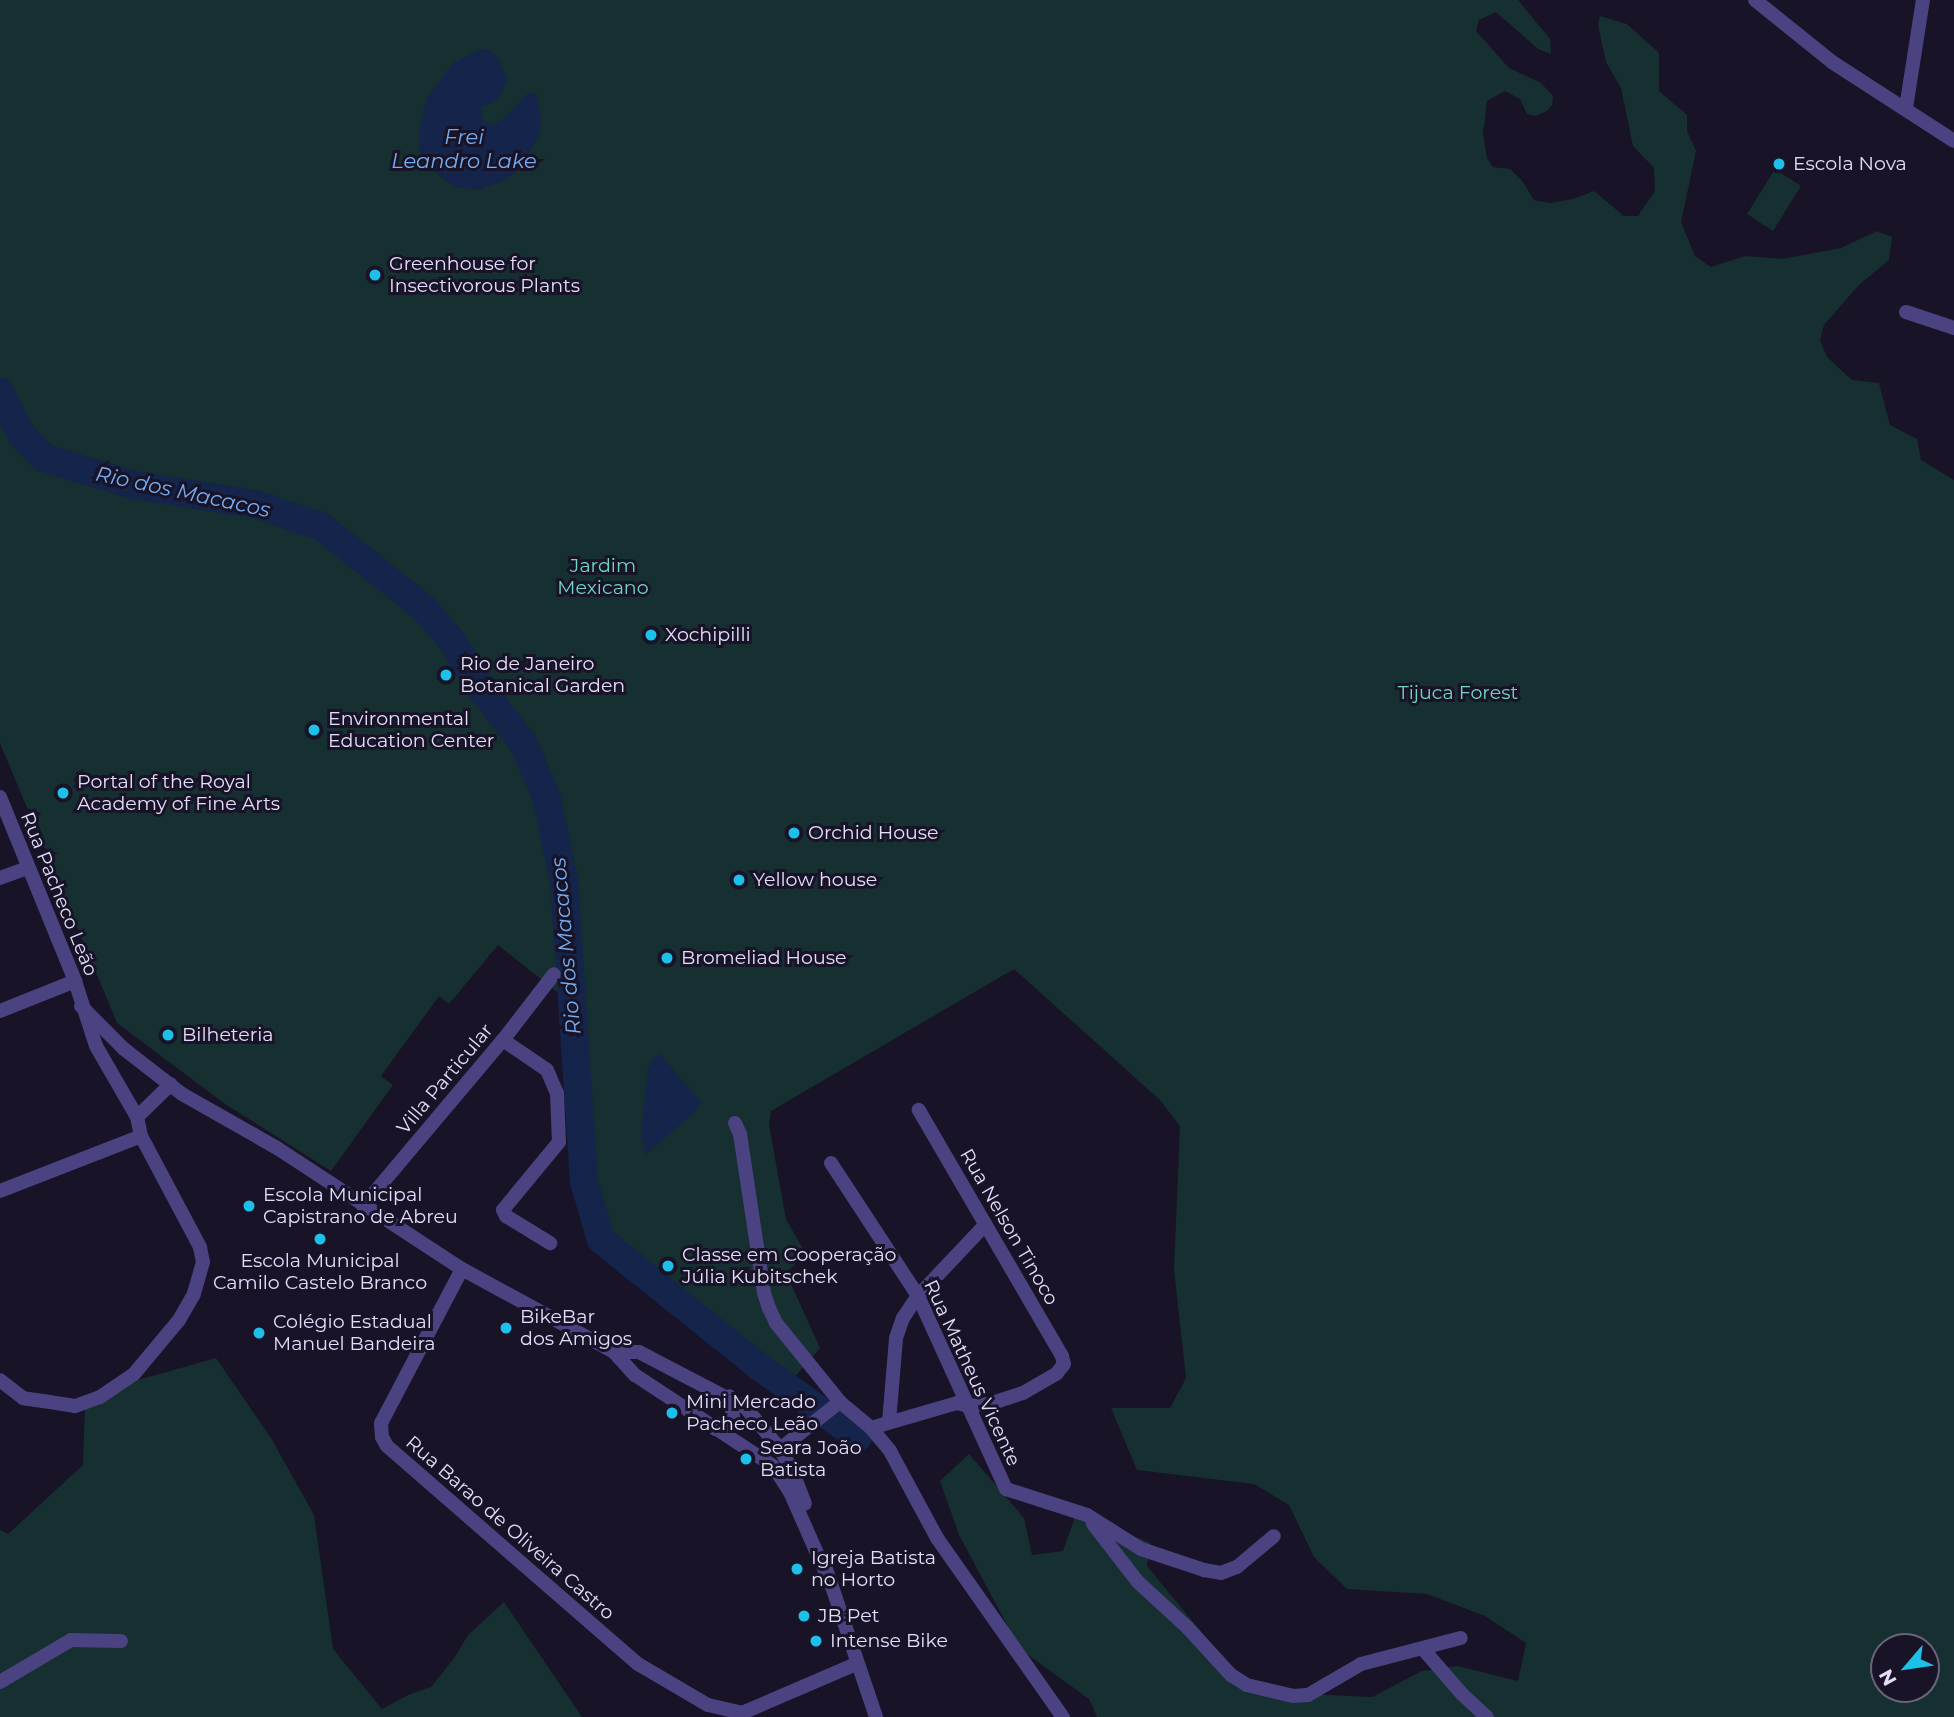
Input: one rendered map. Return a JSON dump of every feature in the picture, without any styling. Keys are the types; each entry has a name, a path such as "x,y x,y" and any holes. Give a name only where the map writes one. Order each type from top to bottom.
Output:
{"street":[{"path":"1755,0 1832,62 1954,141"},
{"path":"1906,108 1923,0"},
{"path":"1906,312 1954,328"},
{"name":"Rua Pacheco Leão","path":"0,797 75,981 96,1046 137,1117 141,1136 200,1247 201,1273 179,1320 134,1374 100,1397 75,1406 23,1398 0,1380"},
{"path":"0,878 28,868"},
{"name":"Villa Particular","path":"363,1206 503,1040 554,974"},
{"path":"0,1011 75,981"},
{"name":"Rua Pacheco Leão","path":"81,1006 124,1049 182,1094 277,1148 462,1269 614,1352 635,1375 773,1466 790,1492 828,1578"},
{"path":"503,1040 547,1070 557,1093 559,1142 503,1210 506,1216 550,1243"},
{"path":"137,1117 171,1084"},
{"name":"Rua Nelson Tinoco","path":"919,1110 1062,1356 1064,1364 1057,1373 1023,1393 989,1404 969,1406"},
{"path":"734,1123 740,1134 764,1293 776,1323 840,1402 871,1428 890,1451 937,1538 1063,1717"},
{"path":"0,1191 141,1136"},
{"name":"Rua Matheus Vicente","path":"831,1163 918,1296 1006,1489 1087,1515 1141,1549 1221,1573 1237,1567 1274,1536"},
{"path":"889,1422 896,1338 903,1318 918,1296 985,1224"},
{"name":"Rua Barao de Oliveira Castro","path":"462,1269 381,1423 382,1437 387,1446 638,1664 708,1705 741,1715"},
{"name":"Rua Pacheco Leão","path":"614,1352 639,1352 729,1396 746,1408 777,1445 792,1470 821,1549 856,1664 876,1717"},
{"path":"715,1429 733,1416 729,1396"},
{"path":"750,1449 777,1445 840,1402"},
{"path":"871,1428 957,1403 969,1406"},
{"path":"1087,1515 1138,1582 1187,1627 1231,1675 1247,1685 1293,1696 1308,1695 1361,1664 1461,1638"},
{"path":"0,1682 71,1640 121,1641"},
{"path":"1423,1649 1462,1694 1487,1717"},
{"path":"741,1715 856,1664"}],"green space":[{"name":"Tijuca Forest","path":"0,0 1518,0 1550,39 1551,54 1538,49 1496,12 1479,20 1476,31 1509,68 1541,83 1553,96 1552,105 1547,111 1536,116 1527,114 1520,99 1505,91 1487,101 1483,134 1487,158 1493,167 1510,169 1523,182 1534,200 1550,203 1573,199 1594,191 1624,216 1638,216 1655,191 1654,168 1633,146 1621,88 1606,62 1598,25 1600,16 1627,24 1659,53 1659,91 1687,115 1687,131 1696,151 1681,222 1695,256 1711,267 1745,256 1782,259 1841,248 1877,231 1892,237 1889,260 1859,285 1824,325 1820,340 1827,357 1852,380 1879,383 1890,425 1917,439 1921,460 1954,480 1954,1717 1097,1717 1089,1699 1020,1649 959,1535 940,1481 969,1454 1024,1518 1032,1555 1063,1551 1076,1514 1151,1543 1147,1566 1240,1679 1286,1693 1372,1697 1422,1671 1458,1666 1518,1681 1526,1643 1485,1616 1427,1594 1347,1589 1314,1557 1289,1505 1254,1484 1137,1470 1111,1408 1170,1408 1186,1378 1174,1269 1180,1126 1160,1100 1014,969 771,1111 769,1125 786,1219 804,1251 803,1256 786,1273 820,1348 790,1382 696,1312 602,1236 580,1010 498,945 449,1004 439,996 381,1076 393,1085 331,1171 225,1104 117,1023 0,743"},
{"path":"1775,169 1801,186 1773,231 1747,214"},
{"path":"216,1358 271,1438 314,1515 333,1649 382,1709 408,1695 431,1687 455,1657 468,1635 504,1602 582,1717 0,1717 0,1530 8,1534 83,1465 85,1406 120,1385"}],"water":[{"name":"Frei Leandro Lake","path":"480,49 487,49 498,58 508,80 497,100 482,107 482,119 490,125 496,123 505,118 527,94 536,93 541,117 539,135 520,168 507,179 480,190 455,187 432,170 419,150 420,125 427,98 453,63"},
{"path":"660,1054 700,1101 699,1108 645,1155 641,1132 648,1069 654,1058"}],"waterway":[{"name":"Rio dos Macacos","path":"0,392 21,434 44,458 134,485 254,504 322,527 424,608 452,641 483,691 524,744 547,799 564,881 584,1182 601,1240 758,1366 858,1437"}],"place":[{"name":"Escola Nova","path":"1779,164"},
{"name":"Greenhouse for Insectivorous Plants","path":"375,275"},
{"name":"Xochipilli","path":"651,635"},
{"name":"Rio de Janeiro Botanical Garden","path":"446,675"},
{"name":"Environmental Education Center","path":"314,730"},
{"name":"Portal of the Royal Academy of Fine Arts","path":"63,793"},
{"name":"Orchid House","path":"794,833"},
{"name":"Yellow house","path":"739,880"},
{"name":"Bromeliad House","path":"667,958"},
{"name":"Bilheteria","path":"168,1035"},
{"name":"Escola Municipal Capistrano de Abreu","path":"249,1206"},
{"name":"Escola Municipal Camilo Castelo Branco","path":"320,1239"},
{"name":"Classe em Cooperação Júlia Kubitschek","path":"668,1266"},
{"name":"BikeBar dos Amigos","path":"506,1328"},
{"name":"Colégio Estadual Manuel Bandeira","path":"259,1333"},
{"name":"Mini Mercado Pacheco Leão","path":"672,1413"},
{"name":"Seara João Batista","path":"746,1459"},
{"name":"Igreja Batista no Horto","path":"797,1569"},
{"name":"JB Pet","path":"804,1616"},
{"name":"Intense Bike","path":"816,1641"}],"park label":[{"name":"Jardim Mexicano","path":"603,577"}]}
